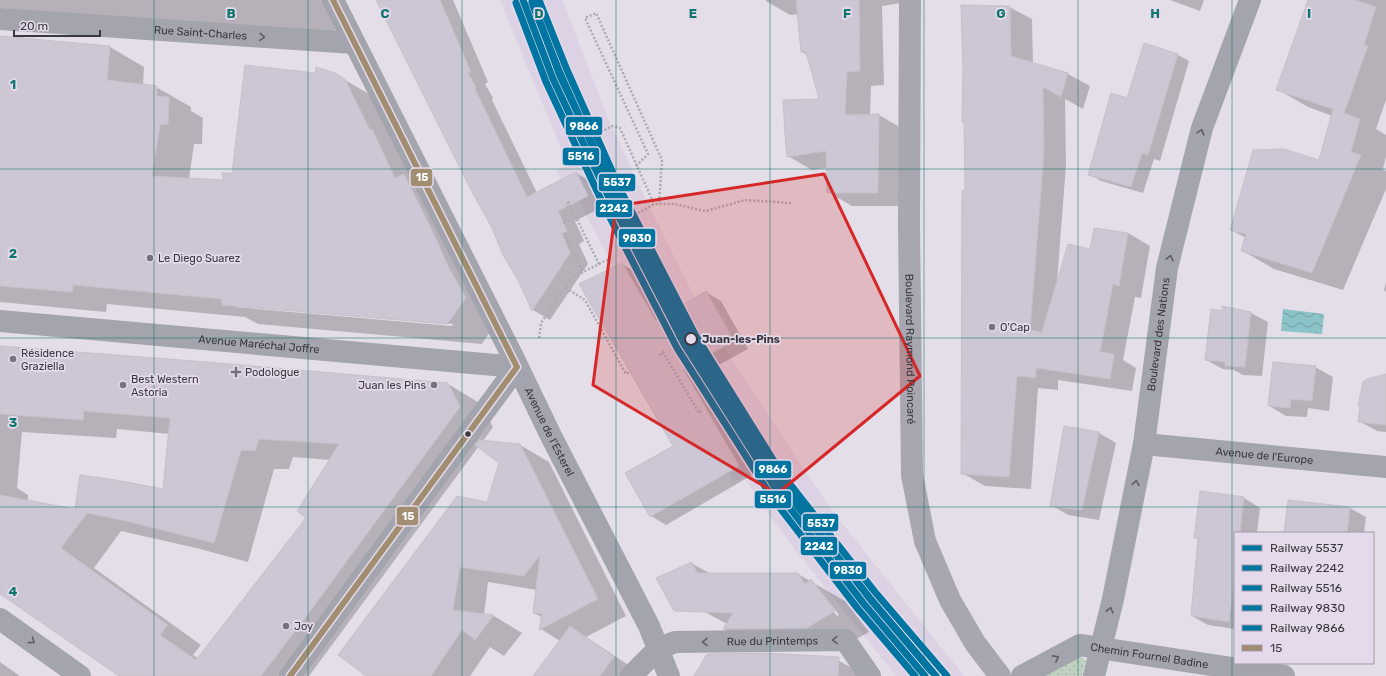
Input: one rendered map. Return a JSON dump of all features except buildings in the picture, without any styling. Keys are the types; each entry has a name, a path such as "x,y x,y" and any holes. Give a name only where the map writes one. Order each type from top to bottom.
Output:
{"main road":[{"name":"Boulevard Raymond Poincaré","path":"910,0 909,226 912,475 925,542 950,600 975,643 1000,676"}],"street":[{"name":"Avenue de l'Esterel","path":"333,0 555,443 649,626 669,676"},
{"name":"Boulevard des Nations","path":"1094,676 1113,599 1144,444 1167,268 1202,128 1250,0"},
{"name":"Rue Saint-Charles","path":"0,19 354,43"},
{"name":"Avenue Maréchal Joffre","path":"0,321 517,366"},
{"path":"290,676 517,366"},
{"name":"Avenue de l'Europe","path":"1144,444 1386,467"},
{"path":"0,618 80,676"},
{"name":"Rue du Printemps","path":"658,649 675,642 845,640 870,676"},
{"name":"Chemin Fournel Badine","path":"1022,676 1080,645 1284,676"},
{"path":"631,676 658,649"}],"path":[{"path":"636,166 648,154 585,18 596,13 662,160 659,204"},
{"path":"601,132 612,126 620,128 654,204"},
{"path":"638,213 654,204 675,204 706,211 745,200 791,203"},
{"path":"564,224 568,201 599,264"},
{"path":"564,233 583,272"},
{"path":"539,338 541,323 573,277 609,259"},
{"path":"566,288 585,300 626,374 630,372"},
{"path":"660,354 663,352 699,413 702,411"}],"highlighted area":[{"path":"824,174 920,376 777,494 593,385 616,206"}],"shaded area":[{"path":"501,0 562,0 609,120 649,206 695,298 706,291 734,341 724,347 806,473 838,518 964,676 896,676 800,556 763,506 744,477 734,482 613,267 579,201 573,203 556,170 568,165 507,18"}],"green space":[{"path":"1076,655 1086,660 1082,676 1042,676"}],"water":[{"path":"1283,309 1324,314 1322,334 1281,331"}],"rail line":[{"name":"2242","path":"523,0 553,79 611,202 684,344 779,494 864,604 925,676"},
{"name":"9866","path":"532,0 560,76 618,198 691,340 786,489 870,599 931,671"},
{"name":"5537","path":"539,0 567,70 620,189 696,336 782,474 875,592 947,676"},
{"name":"5516","path":"516,3 546,82 604,206 677,348 773,499 858,609 915,676"},
{"name":"9830","path":"532,3 560,73 613,192 689,340 776,479 869,597 936,676"}],"transit line":[{"name":"15","path":"290,676 517,367 333,0"}],"place":[{"name":"Le Diego Suarez","path":"150,258"},
{"name":"O'Cap","path":"992,327"},
{"name":"Juan-les-Pins","path":"691,339"},
{"name":"Résidence Graziella","path":"13,359"},
{"name":"Podologue","path":"236,372"},
{"name":"Best Western Astoria","path":"123,385"},
{"name":"Juan les Pins","path":"434,385"},
{"name":"Joy","path":"286,626"}]}
